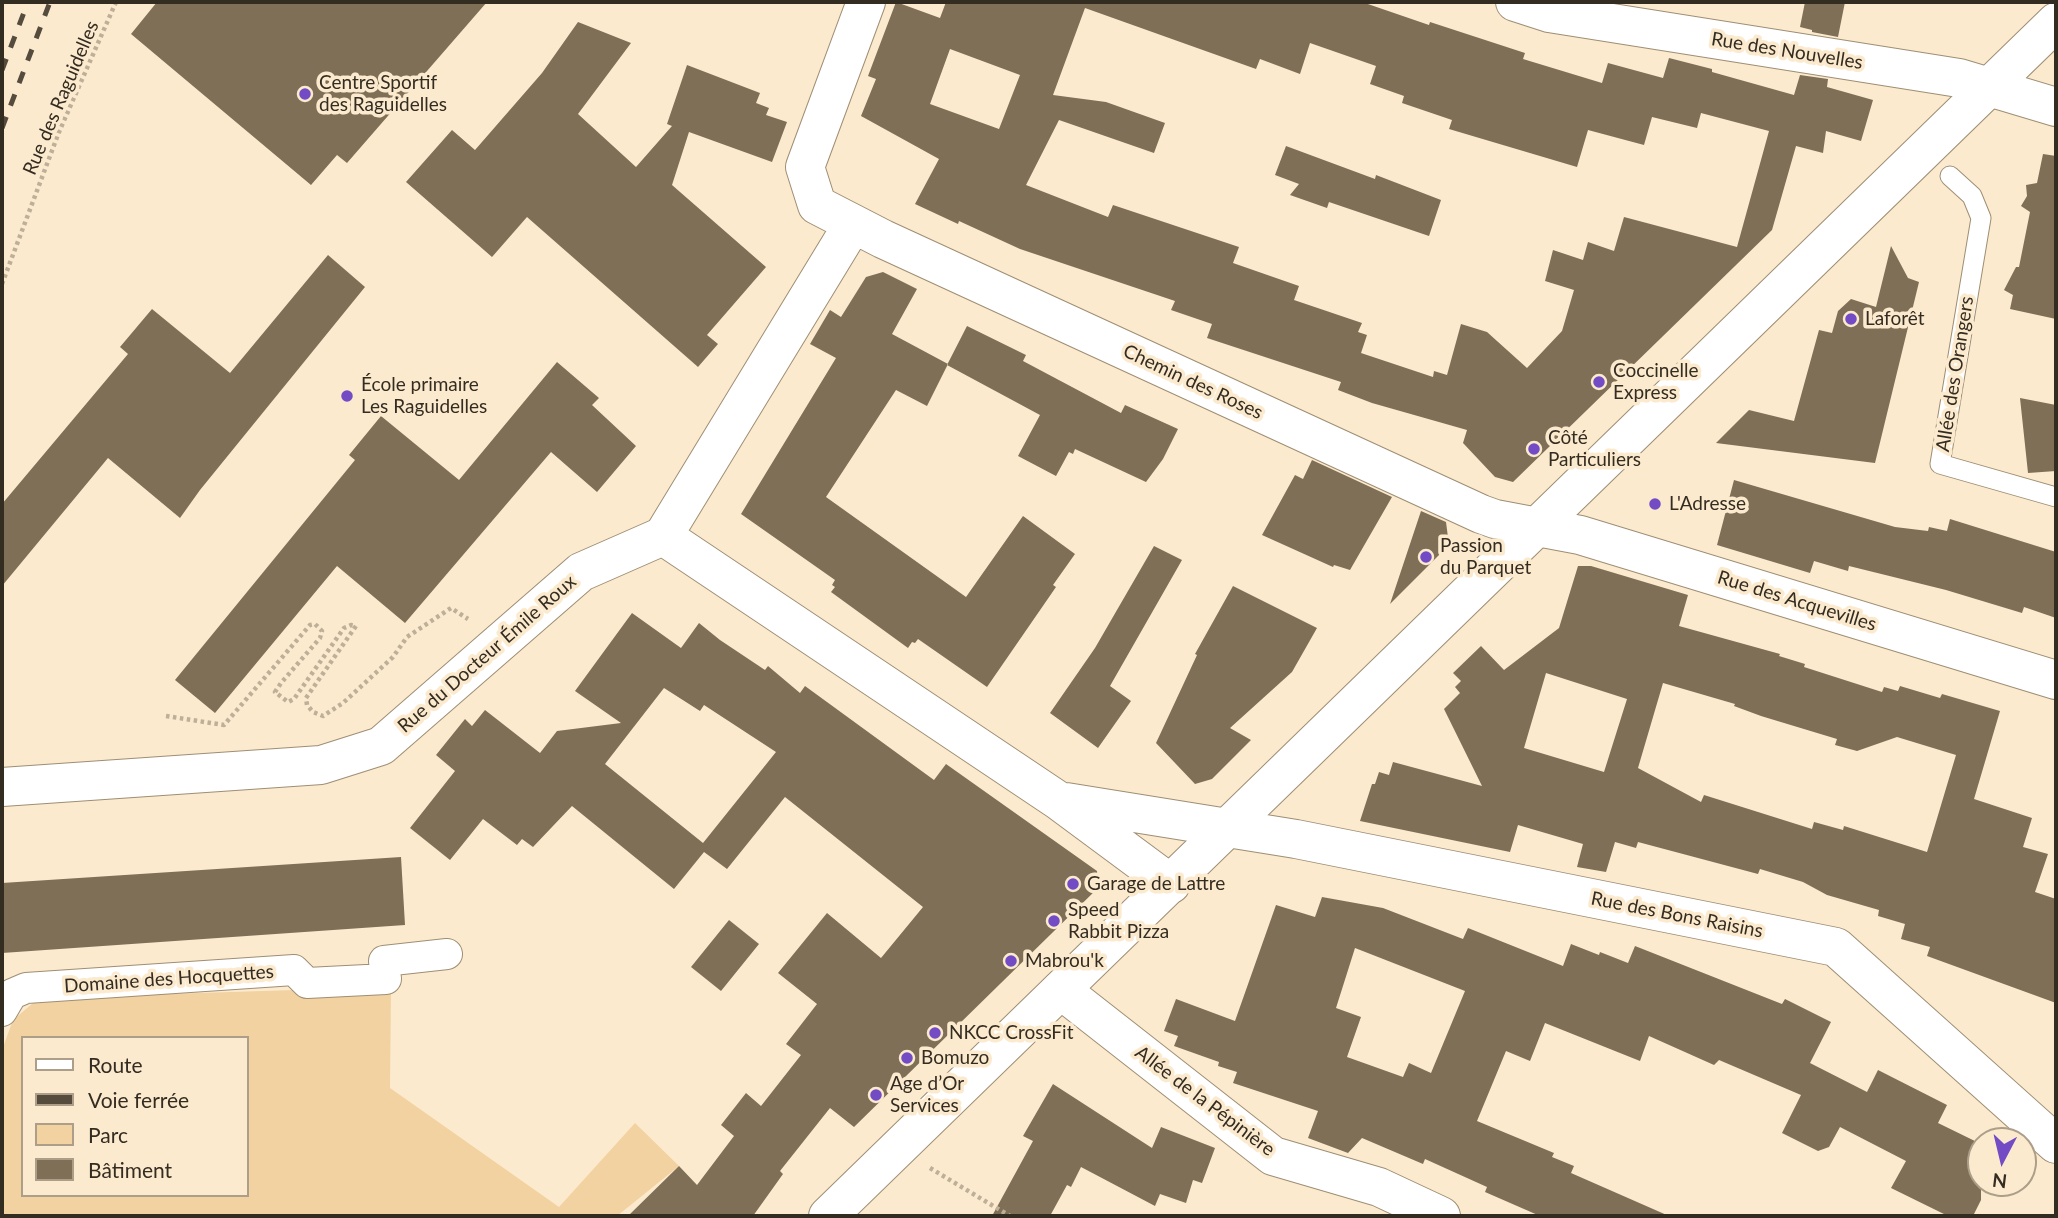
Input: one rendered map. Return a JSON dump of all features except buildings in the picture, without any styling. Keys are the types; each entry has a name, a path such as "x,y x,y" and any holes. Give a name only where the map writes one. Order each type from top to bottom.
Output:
{"street":[{"name":"Chemin des Roses","path":"866,2 805,167 817,205 1481,514 1537,527"},
{"name":"Rue des Nouvelles","path":"1515,2 1549,13 1959,78 2056,107"},
{"path":"828,1216 2056,22"},
{"path":"853,224 663,536 1059,801 1171,884"},
{"name":"Rue des Acquevilles","path":"1537,527 1580,535 2056,680"},
{"name":"Rue du Docteur Émile Roux","path":"2,787 321,765 381,746 581,572 663,536"},
{"path":"1059,801 1228,828"},
{"name":"Rue des Bons Raisins","path":"1228,828 1296,839 1836,947 2056,1144"},
{"name":"Domaine des Hocquettes","path":"2,1011 12,994 26,988 294,970 307,983 386,979 384,961 447,954"},
{"name":"Allée de la Pépinière","path":"1061,990 1273,1156 1379,1187 1441,1216"}],"lane":[{"name":"Allée des Orangers","path":"1950,176 1972,196 1981,218 1940,464 2056,497"}],"path":[{"name":"Rue des Raguidelles","path":"2,284 59,132 116,2"},
{"path":"166,716 224,725 310,625 315,624 322,631 320,638 275,692 288,702 294,699 344,628 356,626 306,698 307,705 313,712 323,716 343,703 393,657 407,637 452,608 467,618 496,646"},
{"path":"927,1166 1010,1216"}],"green space":[{"path":"391,987 390,1088 559,1207 635,1123 679,1166 617,1216 2,1216 2,1050 13,1020 39,998"}],"railway":[{"path":"2,70 28,2"},
{"path":"2,128 50,2"}],"place":[{"name":"Centre Sportif des Raguidelles","path":"305,94"},
{"name":"Laforêt","path":"1851,319"},
{"name":"Coccinelle Express","path":"1599,382"},
{"name":"École primaire Les Raguidelles","path":"347,396"},
{"name":"Côté Particuliers","path":"1534,449"},
{"name":"L'Adresse","path":"1655,504"},
{"name":"Passion du Parquet","path":"1426,557"},
{"name":"Garage de Lattre","path":"1073,884"},
{"name":"Speed Rabbit Pizza","path":"1054,921"},
{"name":"Mabrou'k","path":"1011,961"},
{"name":"NKCC CrossFit","path":"935,1033"},
{"name":"Bomuzo","path":"907,1058"},
{"name":"Age d’Or Services","path":"876,1095"}]}
